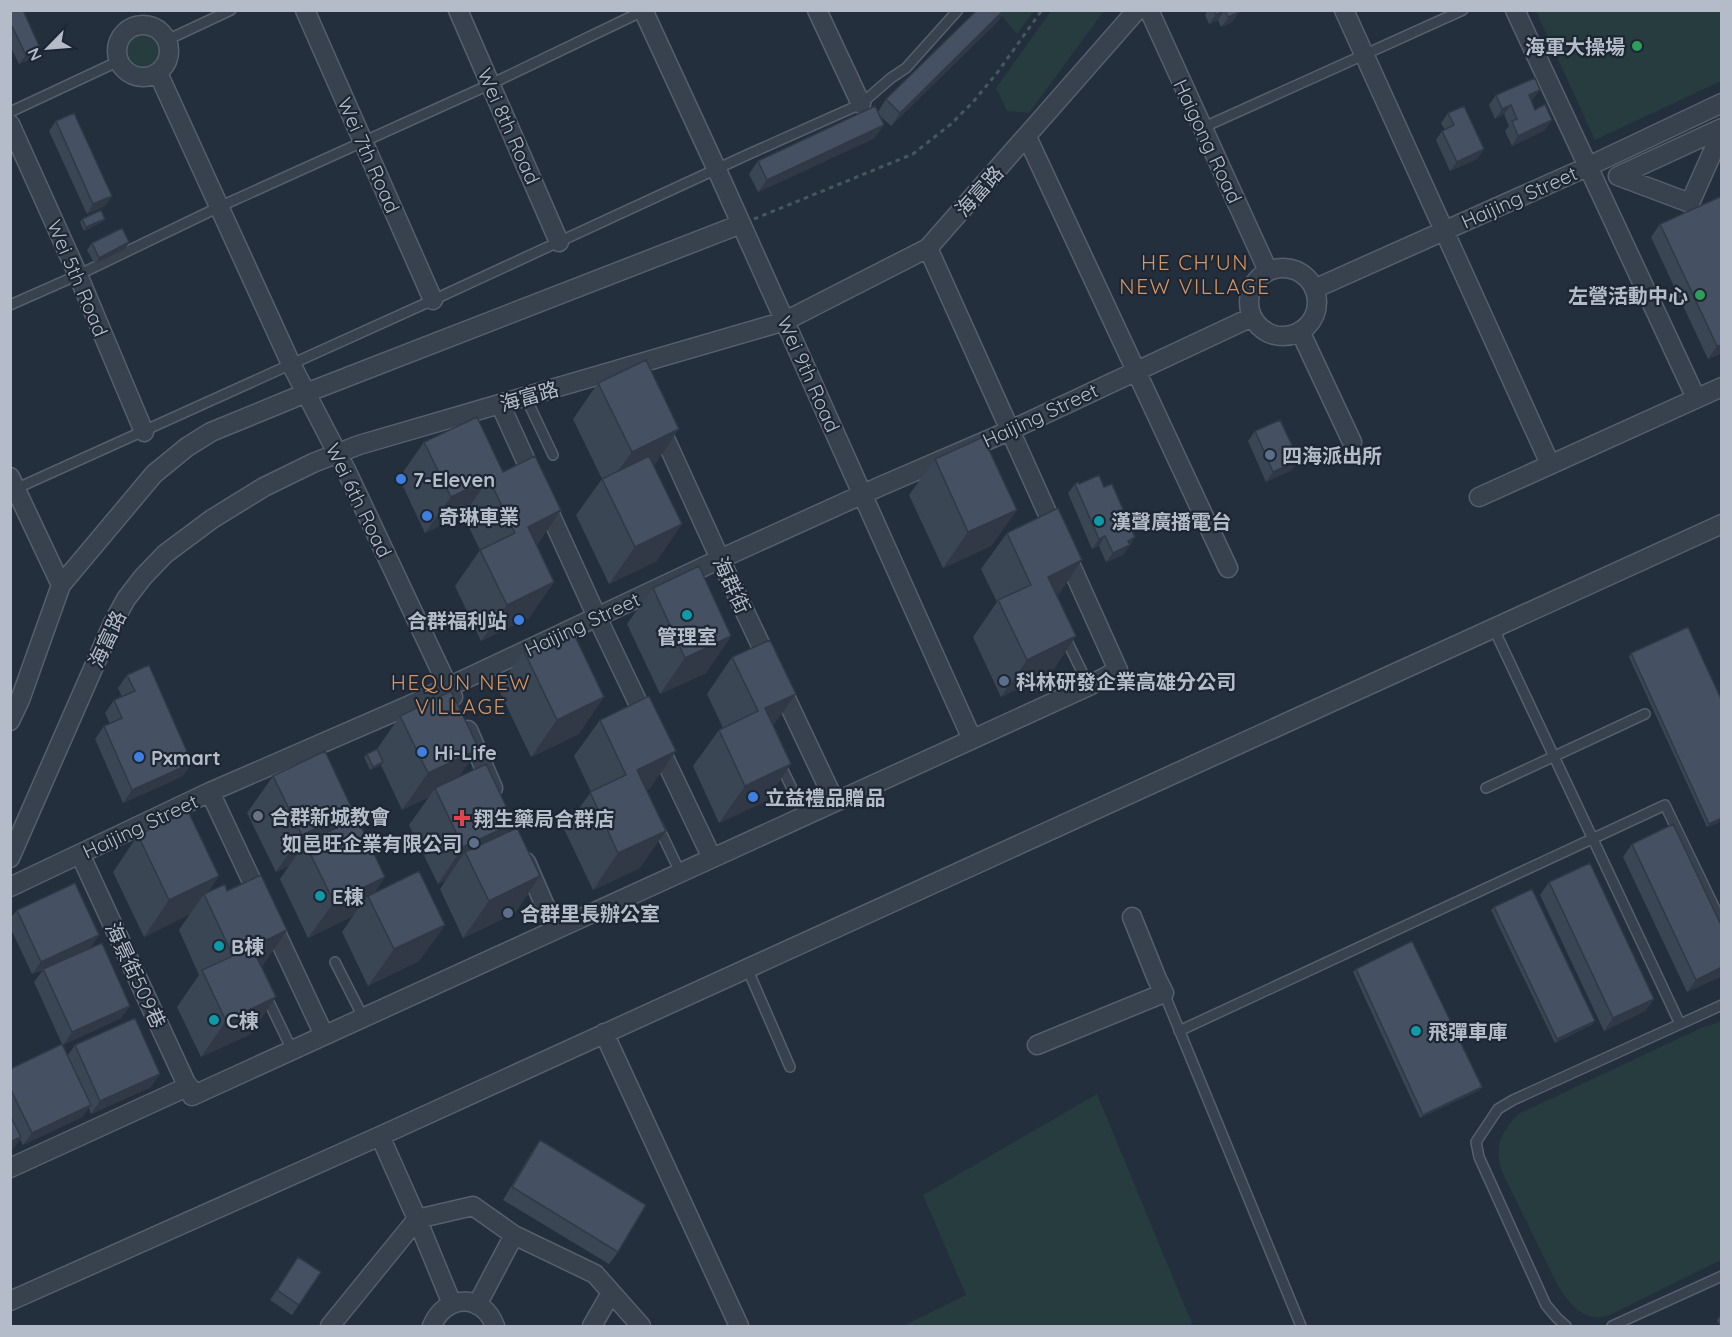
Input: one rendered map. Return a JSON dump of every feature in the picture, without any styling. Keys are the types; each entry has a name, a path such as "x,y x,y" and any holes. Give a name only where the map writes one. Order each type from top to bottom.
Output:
{"street":[{"name":"Wei 7th Road","path":"305,10 433,300"},
{"name":"Wei 8th Road","path":"458,10 559,242"},
{"path":"817,10 861,104"},
{"name":"海富路","path":"10,858 113,623 126,599 165,554 212,519 264,487 337,453 466,419 500,405 635,371 785,321 928,248 1137,10"},
{"name":"Haigong Road","path":"1149,10 1268,271"},
{"path":"1344,10 1550,464"},
{"path":"1515,10 1603,177 1696,398"},
{"name":"Wei 9th Road","path":"644,11 972,739"},
{"path":"134,18 161,32 167,40 170,53 168,61 158,73 149,77 134,76 126,72 119,62 117,50 120,38 134,18"},
{"name":"Wei 6th Road","path":"158,73 291,364 337,453 448,687 498,800"},
{"name":"Haijing Street","path":"1314,289 1444,231 1603,177 1722,103"},
{"name":"Wei 5th Road","path":"10,124 78,275 144,432"},
{"path":"1603,177 1690,203 1722,130"},
{"path":"1603,177 1722,130"},
{"path":"1027,137 1228,568"},
{"path":"10,722 61,585 154,474 188,447 211,432 306,393 741,224"},
{"path":"10,1168 292,1050 1089,686 1118,670 928,248"},
{"path":"1290,268 1300,272 1308,279 1314,289 1317,298 1313,317 1308,325 1290,336 1268,333 1258,326 1252,317 1249,296 1252,286 1268,271 1290,268"},
{"name":"Haijing Street","path":"10,887 210,792 410,705 720,559 862,494 1011,430 1252,317"},
{"path":"1300,331 1352,442"},
{"path":"1479,497 1722,387"},
{"path":"500,405 597,617 712,858"},
{"name":"海群街","path":"652,409 835,802"},
{"path":"12,486 61,585"},
{"path":"10,1301 380,1136 1722,524"},
{"path":"210,792 324,1035"},
{"path":"517,843 555,929"},
{"name":"海景街509巷","path":"80,854 190,1091"},
{"path":"1037,1044 1164,993 1132,917"},
{"path":"604,1033 739,1326"},
{"path":"380,1136 452,1304"},
{"path":"330,1326 417,1219 473,1206 514,1235 595,1274 641,1326"},
{"path":"477,1305 514,1235"},
{"path":"592,1326 612,1293"},
{"path":"432,1326 442,1310 452,1304 469,1302 486,1310 495,1326"}],"lane":[{"path":"167,40 231,10"},
{"path":"12,486 144,432 861,104 906,68 958,10"},
{"path":"1202,128 1463,10"},
{"path":"10,305 219,207 364,143 644,11"},
{"path":"10,112 119,62"},
{"path":"526,398 553,455"},
{"path":"1493,627 1680,1024"},
{"path":"1064,635 1089,686"},
{"path":"1486,788 1645,714"},
{"path":"778,761 805,815"},
{"path":"1179,1031 1665,805 1722,923"},
{"path":"652,815 680,872"},
{"path":"335,962 363,1017"},
{"path":"747,968 790,1067"},
{"path":"1164,993 1301,1326"},
{"path":"268,1000 292,1050"},
{"path":"1566,1326 1546,1305 1479,1157 1476,1142 1498,1109 1513,1100 1722,1005"},
{"path":"1612,1326 1722,1276"}],"path":[{"path":"741,224 913,154 951,124 973,102 997,73 1042,10"}],"green space":[{"path":"998,11 1034,11 1017,34"},
{"path":"1051,11 1104,11 1029,113 1007,111 996,88"},
{"name":"海軍大操場","path":"1536,11 1721,11 1721,81 1595,140"},
{"path":"143,27 159,34 166,50 159,66 143,73 127,66 120,50 127,34"},
{"path":"1722,1022 1721,1260 1610,1315 1589,1316 1578,1310 1558,1286 1503,1174 1499,1156 1500,1141 1518,1114 1701,1028"},
{"path":"1097,1094 1193,1326 903,1326 966,1295 923,1195"}],"building":[{"path":"10,10 23,10 40,48 26,55 10,22"},
{"path":"977,10 1004,10 900,113 886,99"},
{"path":"1214,10 1224,10 1216,15"},
{"path":"1225,10 1238,10 1239,12 1228,17"},
{"path":"1535,78 1540,90 1529,95 1535,110 1545,104 1552,120 1518,136 1512,121 1517,119 1511,105 1502,109 1496,95"},
{"path":"875,106 884,125 767,180 758,161"},
{"path":"1464,106 1484,149 1457,162 1442,131 1454,125 1448,113"},
{"path":"74,113 112,196 93,204 56,121"},
{"name":"左營活動中心","path":"1722,196 1722,345 1717,346 1660,224"},
{"path":"101,210 105,219 86,227 82,219"},
{"path":"122,228 129,242 99,258 92,243"},
{"path":"646,360 679,429 632,452 598,383"},
{"path":"477,417 503,472 535,456 561,510 528,527 554,582 507,605 480,550 515,533 489,479 451,497 424,442"},
{"path":"1280,420 1299,460 1273,472 1255,431"},
{"path":"983,437 1017,510 968,532 935,459"},
{"path":"649,456 682,524 635,547 602,479"},
{"name":"漢聲廣播電台","path":"1099,475 1104,487 1112,484 1135,537 1128,541 1130,545 1113,553 1105,536 1099,539 1075,484"},
{"path":"1058,508 1082,560 1048,577 1076,636 1027,660 998,600 1031,585 1007,533"},
{"path":"699,566 731,636 685,658 653,588"},
{"path":"1688,627 1722,701 1722,818 1709,824 1631,653"},
{"path":"571,628 604,697 557,720 524,651"},
{"path":"770,640 796,694 765,708 791,764 745,786 719,730 758,711 732,657"},
{"name":"Pxmart","path":"149,665 192,763 132,790 104,726 122,718 114,700 135,691 127,675"},
{"path":"451,691 479,749 428,773 400,716"},
{"path":"649,696 676,751 637,770 666,831 618,853 590,792 626,775 600,720"},
{"path":"377,749 383,762 373,767 367,754"},
{"path":"325,751 353,811 302,835 273,776"},
{"path":"486,764 514,823 463,847 435,788"},
{"path":"188,811 219,876 169,900 138,835"},
{"path":"357,818 385,877 334,902 305,843"},
{"path":"1673,824 1722,927 1722,967 1696,980 1632,844"},
{"path":"517,828 540,876 489,901 465,852"},
{"path":"1590,863 1654,999 1613,1018 1549,882"},
{"path":"419,871 445,925 394,949 368,896"},
{"path":"261,875 287,930 252,947 276,997 226,1021 202,970 233,956 204,894 225,884 227,891"},
{"path":"75,883 99,935 41,962 17,910"},
{"path":"1532,889 1595,1021 1557,1039 1494,907"},
{"name":"飛彈車庫","path":"1412,941 1482,1087 1423,1115 1356,969"},
{"path":"102,943 130,1006 72,1032 43,969"},
{"path":"135,1018 160,1074 100,1101 75,1045"},
{"path":"62,1044 91,1105 32,1133 10,1088 10,1069"},
{"path":"10,1115 21,1137 10,1142"},
{"path":"540,1140 646,1205 618,1252 512,1187"},
{"path":"298,1257 321,1272 299,1305 277,1290"}],"place":[{"name":"海軍大操場","path":"1637,46"},
{"name":"左營活動中心","path":"1700,295"},
{"name":"四海派出所","path":"1270,455"},
{"name":"7-Eleven","path":"401,479"},
{"name":"奇琳車業","path":"427,516"},
{"name":"漢聲廣播電台","path":"1099,521"},
{"name":"管理室","path":"687,615"},
{"name":"合群福利站","path":"519,620"},
{"name":"科林研發企業高雄分公司","path":"1004,681"},
{"name":"Hi-Life","path":"422,752"},
{"name":"Pxmart","path":"139,757"},
{"name":"立益禮品贈品","path":"753,797"},
{"name":"合群新城教會","path":"258,816"},
{"name":"翔生藥局合群店","path":"462,818"},
{"name":"如邑旺企業有限公司","path":"474,843"},
{"name":"E棟","path":"320,896"},
{"name":"合群里長辦公室","path":"508,913"},
{"name":"B棟","path":"219,946"},
{"name":"C棟","path":"214,1020"},
{"name":"飛彈車庫","path":"1416,1031"}],"district":[{"name":"HE CH'UN NEW VILLAGE","path":"1195,274"},
{"name":"HEQUN NEW VILLAGE","path":"461,694"}]}
